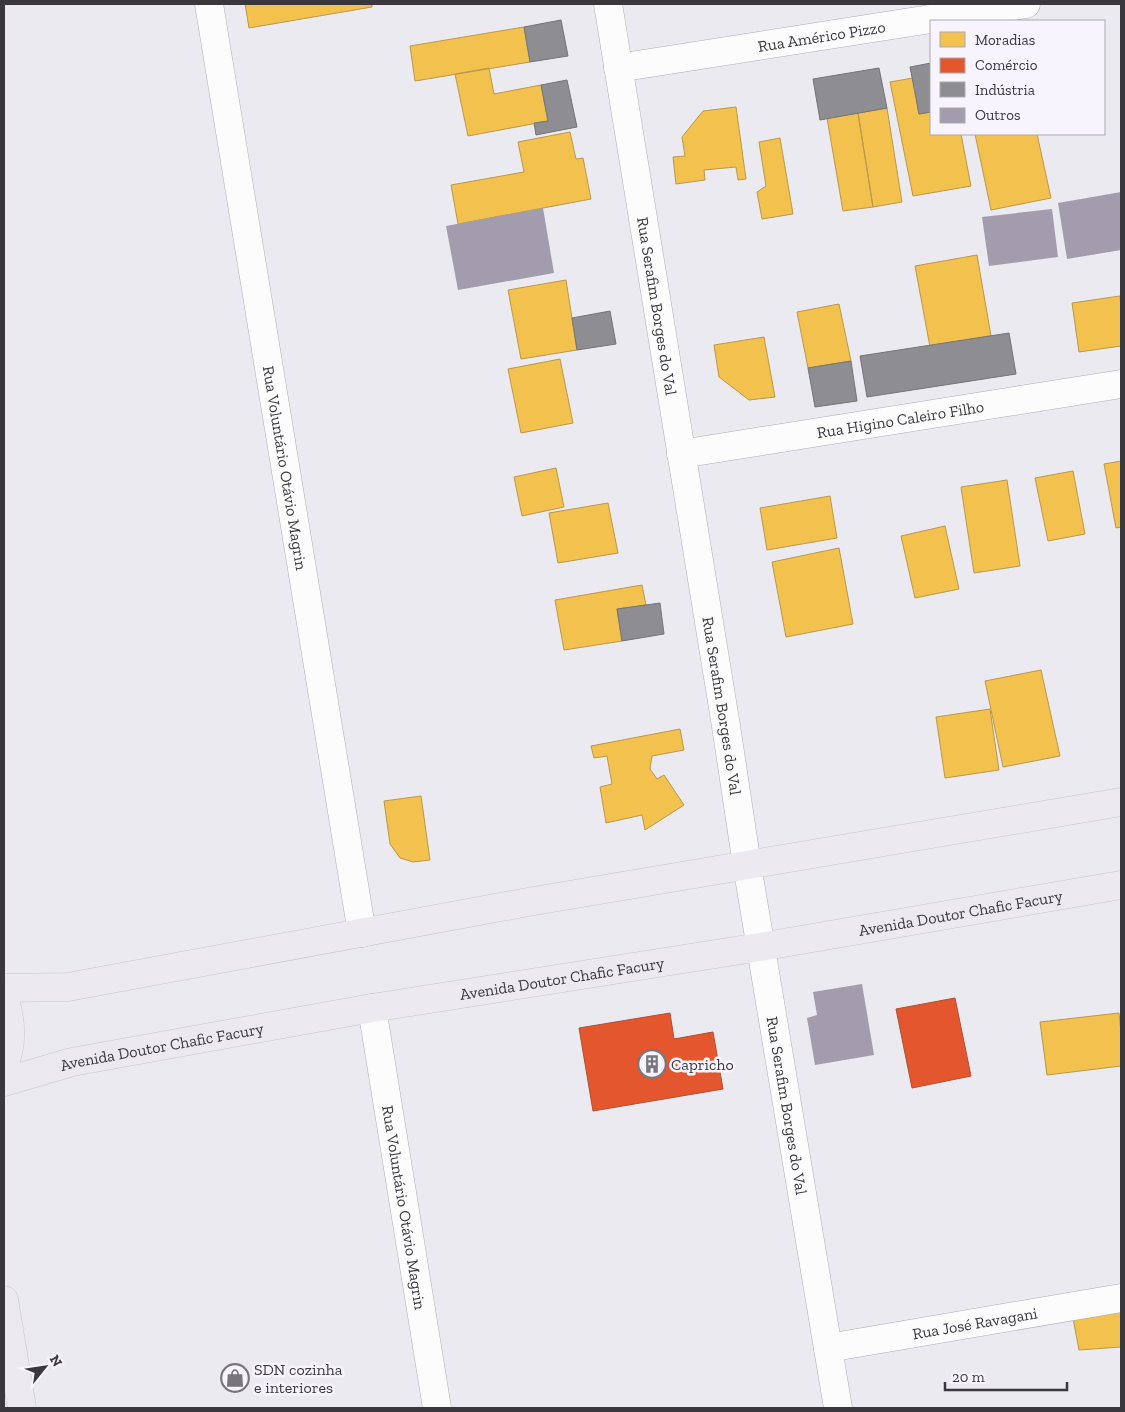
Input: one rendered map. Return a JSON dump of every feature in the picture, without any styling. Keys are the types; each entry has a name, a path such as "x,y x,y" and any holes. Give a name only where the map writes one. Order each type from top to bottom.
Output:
{"main road":[{"path":"4,988 68,987 528,902 1121,802"},
{"name":"Avenida Doutor Chafic Facury","path":"4,1082 72,1062 372,1008 760,947 1121,885"},
{"path":"4,997 9,1012 10,1038 4,1066"},
{"path":"4,1300 22,1408"}],"street":[{"name":"Rua Voluntário Otávio Magrin","path":"209,4 362,933"},
{"name":"Rua Serafim Borges do Val","path":"608,4 680,454 726,726 760,947 838,1408"},
{"name":"Rua Américo Pizzo","path":"618,68 1026,4"},
{"name":"Rua Higino Caleiro Filho","path":"680,454 1121,384"},
{"name":"Rua Voluntário Otávio Magrin","path":"372,1008 437,1408"},
{"name":"Rua José Ravagani","path":"828,1348 1121,1298"}],"building: Moradias":[{"path":"245,4 372,4 372,7 249,28"},
{"path":"524,27 530,62 415,81 410,46"},
{"path":"489,68 494,94 541,85 548,121 468,136 455,74"},
{"path":"913,78 919,114 930,112 930,135 961,135 971,186 913,196 890,82"},
{"path":"736,107 746,179 738,180 736,167 704,170 705,180 676,184 673,157 685,156 682,137 703,111"},
{"path":"887,108 902,202 873,207 858,113"},
{"path":"858,113 873,207 843,211 827,118"},
{"path":"570,132 576,159 583,158 591,199 458,224 451,185 524,172 518,142"},
{"path":"975,135 1037,135 1051,198 991,210"},
{"path":"780,138 793,214 762,219 757,192 766,186 759,142"},
{"path":"977,255 991,336 930,347 915,266"},
{"path":"566,280 577,350 521,359 508,290"},
{"path":"1120,296 1121,346 1079,352 1072,303"},
{"path":"839,304 851,361 808,368 797,312"},
{"path":"764,337 775,397 749,400 719,377 714,345"},
{"path":"560,359 573,423 521,433 508,369"},
{"path":"1121,461 1121,527 1116,528 1104,464"},
{"path":"556,468 564,507 522,516 514,477"},
{"path":"1073,471 1085,534 1048,541 1035,478"},
{"path":"1007,480 1020,566 974,573 961,487"},
{"path":"830,496 837,538 767,550 760,508"},
{"path":"608,503 618,553 558,563 549,513"},
{"path":"945,526 959,589 915,598 901,536"},
{"path":"839,548 853,624 786,637 772,562"},
{"path":"642,585 646,605 617,609 622,641 564,650 555,600"},
{"path":"1041,670 1060,756 1003,767 985,681"},
{"path":"990,709 999,770 945,778 936,717"},
{"path":"680,729 684,750 652,756 650,769 657,779 664,775 684,805 645,830 642,815 606,823 600,787 612,784 607,756 594,758 591,746"},
{"path":"421,796 430,860 413,862 400,858 390,844 384,801"},
{"path":"1119,1013 1121,1066 1047,1075 1040,1022"},
{"path":"1121,1311 1121,1347 1079,1350 1072,1313"}],"building: Comércio":[{"path":"955,998 971,1076 912,1088 896,1009"},
{"name":"Capricho","path":"670,1013 674,1039 713,1032 723,1089 593,1111 579,1028"}],"building: Indústria":[{"path":"561,20 568,56 530,62 524,27"},
{"path":"930,63 930,112 919,114 910,67"},
{"path":"879,68 887,108 820,120 813,79"},
{"path":"567,80 577,127 536,135 534,123 548,121 541,85"},
{"path":"610,311 616,344 577,350 572,318"},
{"path":"1009,333 1016,374 867,397 860,356"},
{"path":"851,361 857,401 815,407 808,368"},
{"path":"660,603 664,634 622,641 617,609"}],"building: Outros":[{"path":"1121,192 1121,250 1067,259 1058,203"},
{"path":"543,208 554,273 458,290 446,226"},
{"path":"1052,209 1058,257 989,266 982,217"},
{"path":"862,984 874,1055 815,1065 807,1018 817,1015 813,992"}],"place":[{"name":"Capricho","path":"652,1064"},
{"name":"SDN cozinha e interiores","path":"235,1378"}]}
